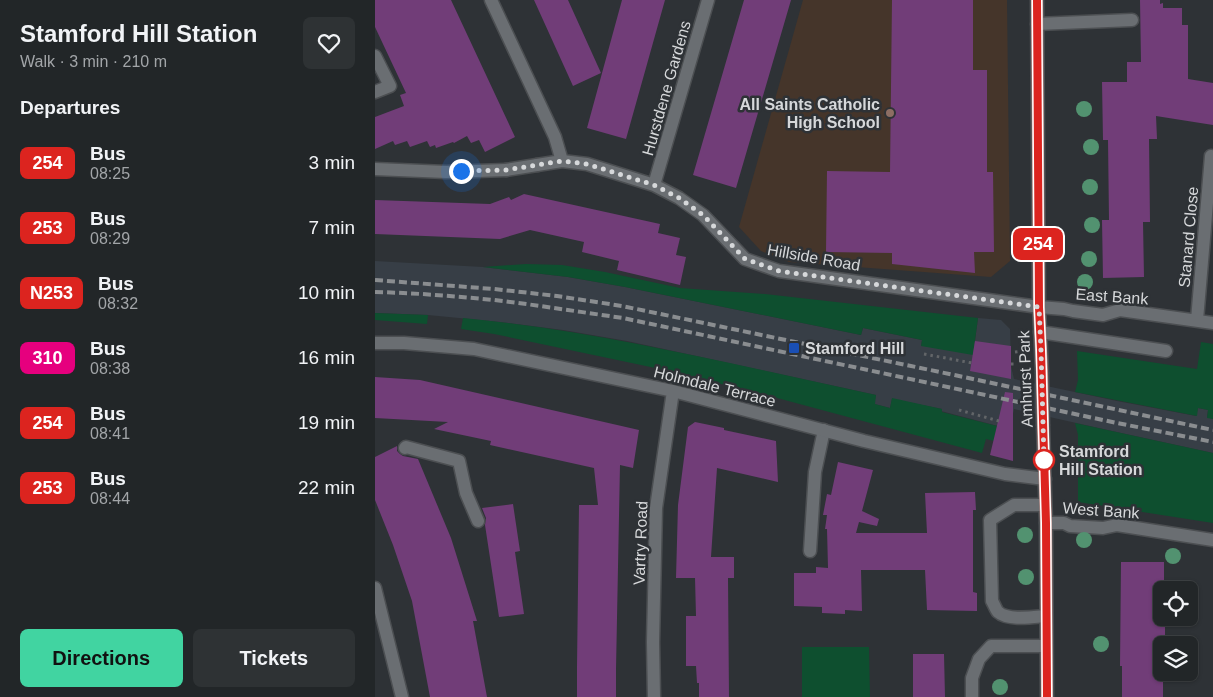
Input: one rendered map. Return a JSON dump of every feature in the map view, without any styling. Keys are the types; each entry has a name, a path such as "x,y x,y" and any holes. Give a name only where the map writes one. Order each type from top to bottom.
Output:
{"main road":[{"name":"Amhurst Park","path":"1037,0 1039,307 1046,523 1047,697"}],"street":[{"path":"491,0 555,137 562,161"},
{"name":"Hurstdene Gardens","path":"654,185 708,0"},
{"path":"1037,24 1132,20"},
{"path":"375,56 390,86 375,92"},
{"name":"Stanard Close","path":"1197,320 1211,156"},
{"name":"Hillside Road","path":"375,169 446,172 506,170 562,161 587,164 654,185 679,198 703,215 745,259 779,271 1039,307"},
{"name":"East Bank","path":"1039,307 1064,308 1073,311 1103,314 1120,310 1213,323"},
{"path":"1040,332 1166,351"},
{"name":"Holmdale Terrace","path":"375,343 404,343 473,349 673,391 873,443 1005,474 1045,479"},
{"name":"Vartry Road","path":"654,697 653,642 656,508 673,391"},
{"path":"810,551 815,472 823,430"},
{"path":"405,448 459,461 466,493 478,521"},
{"path":"1045,505 1014,505 990,520 992,601 998,612 1013,617 1046,616"},
{"name":"West Bank","path":"1046,523 1064,523 1070,526 1103,528 1117,525 1213,540"},
{"path":"375,588 402,697"},
{"path":"972,697 972,678 979,659 991,646 1046,646"}],"path":[{"path":"1015,352 1023,351"},
{"path":"925,354 972,363"},
{"path":"959,410 999,421"}],"shaded area":[{"name":"All Saints Catholic High School","path":"803,0 1007,0 1010,261 991,277 789,262 761,251 739,227"},
{"path":"375,261 483,267 568,277 861,335 863,328 922,340 921,346 975,341 978,318 1001,320 1010,329 1011,366 1014,379 1196,416 1198,408 1208,410 1207,417 1213,419 1213,453 1014,409 1012,419 1013,430 941,411 942,409 892,399 890,408 874,404 876,395 627,341 563,330 428,315 375,313"}],"green space":[{"path":"526,264 562,265 680,288 765,294 978,318 973,355 921,346 922,340 863,328 861,335 625,287 568,277 483,267"},
{"path":"375,313 428,315 427,324 375,320"},
{"path":"463,318 567,331 722,361 876,395 875,404 890,408 892,398 942,409 942,412 997,426 994,441 986,439 982,453 766,395 660,369 494,334 461,329"},
{"path":"1201,342 1213,344 1213,419 1207,418 1208,410 1198,408 1197,416 1075,392 1078,380 1077,351 1197,369"},
{"path":"1075,423 1213,453 1213,523 1078,502 1078,435"},
{"path":"802,647 869,647 870,697 802,697"}],"building":[{"path":"375,0 451,0 515,137 485,152 479,140 471,143 467,136 454,143 436,148 435,145 430,147 427,141 410,147 407,141 395,145 393,141 375,149 375,117 404,106 400,95 406,93 375,27"},
{"path":"534,0 568,0 601,73 573,86"},
{"path":"622,0 665,0 626,139 587,128"},
{"path":"744,0 791,0 736,188 693,175"},
{"path":"892,0 973,0 973,70 987,70 987,172 993,172 994,252 974,252 975,273 892,264 892,253 826,252 827,171 890,172"},
{"path":"1140,0 1160,0 1160,4 1163,3 1163,8 1182,8 1182,25 1188,25 1188,79 1213,83 1213,125 1156,116 1157,139 1149,139 1150,222 1143,222 1144,277 1103,278 1102,220 1109,220 1108,140 1103,140 1102,82 1127,82 1127,62 1141,62"},
{"path":"524,194 660,224 658,233 680,238 676,255 686,257 680,285 617,270 619,261 582,252 584,242 530,230 500,239 375,234 375,200 490,204 509,197 511,200"},
{"path":"975,341 1011,346 1011,379 970,371"},
{"path":"375,377 420,380 639,430 633,468 620,465 616,697 577,697 579,505 598,505 594,468 490,445 491,441 434,429 448,422 375,418"},
{"path":"1005,392 1013,393 1013,461 990,455"},
{"path":"695,422 776,441 778,482 717,468 711,557 734,557 734,578 728,578 729,697 699,697 696,666 686,666 686,616 696,616 695,578 676,578 678,505 688,427"},
{"path":"397,446 397,451 403,456 418,459 451,538 477,621 473,621 487,697 430,697 412,601 375,500 375,457"},
{"path":"838,462 873,470 862,511 879,519 877,526 859,522 856,533 927,533 925,493 975,492 976,510 973,510 973,592 977,593 977,611 927,610 925,570 861,570 862,611 845,610 845,614 822,613 822,607 794,606 794,573 816,573 816,567 828,568 827,529 825,529 827,515 823,515 827,494 831,495"},
{"path":"513,504 520,551 515,552 524,614 499,617 485,525 486,518 482,508"},
{"path":"1121,562 1164,562 1164,581 1153,581 1153,626 1165,626 1165,636 1153,636 1153,681 1163,681 1163,697 1122,697 1122,666 1120,666"},
{"path":"913,654 944,654 945,697 913,697"}],"railway":[{"path":"375,280 494,289 622,306 1213,430"},
{"path":"375,292 494,300 623,318 1213,442"}],"bus line":[{"name":"254","path":"1037,0 1039,307 1046,523 1047,697"}],"place":[{"name":"All Saints Catholic High School","path":"890,113"},
{"name":"Stamford Hill","path":"794,348"},
{"name":"Stamford Hill Station","path":"1044,460"}],"route":[{"path":"461,171 506,170 562,161 587,164 654,185 679,198 703,215 745,259 779,271 1039,307 1044,460"}]}
